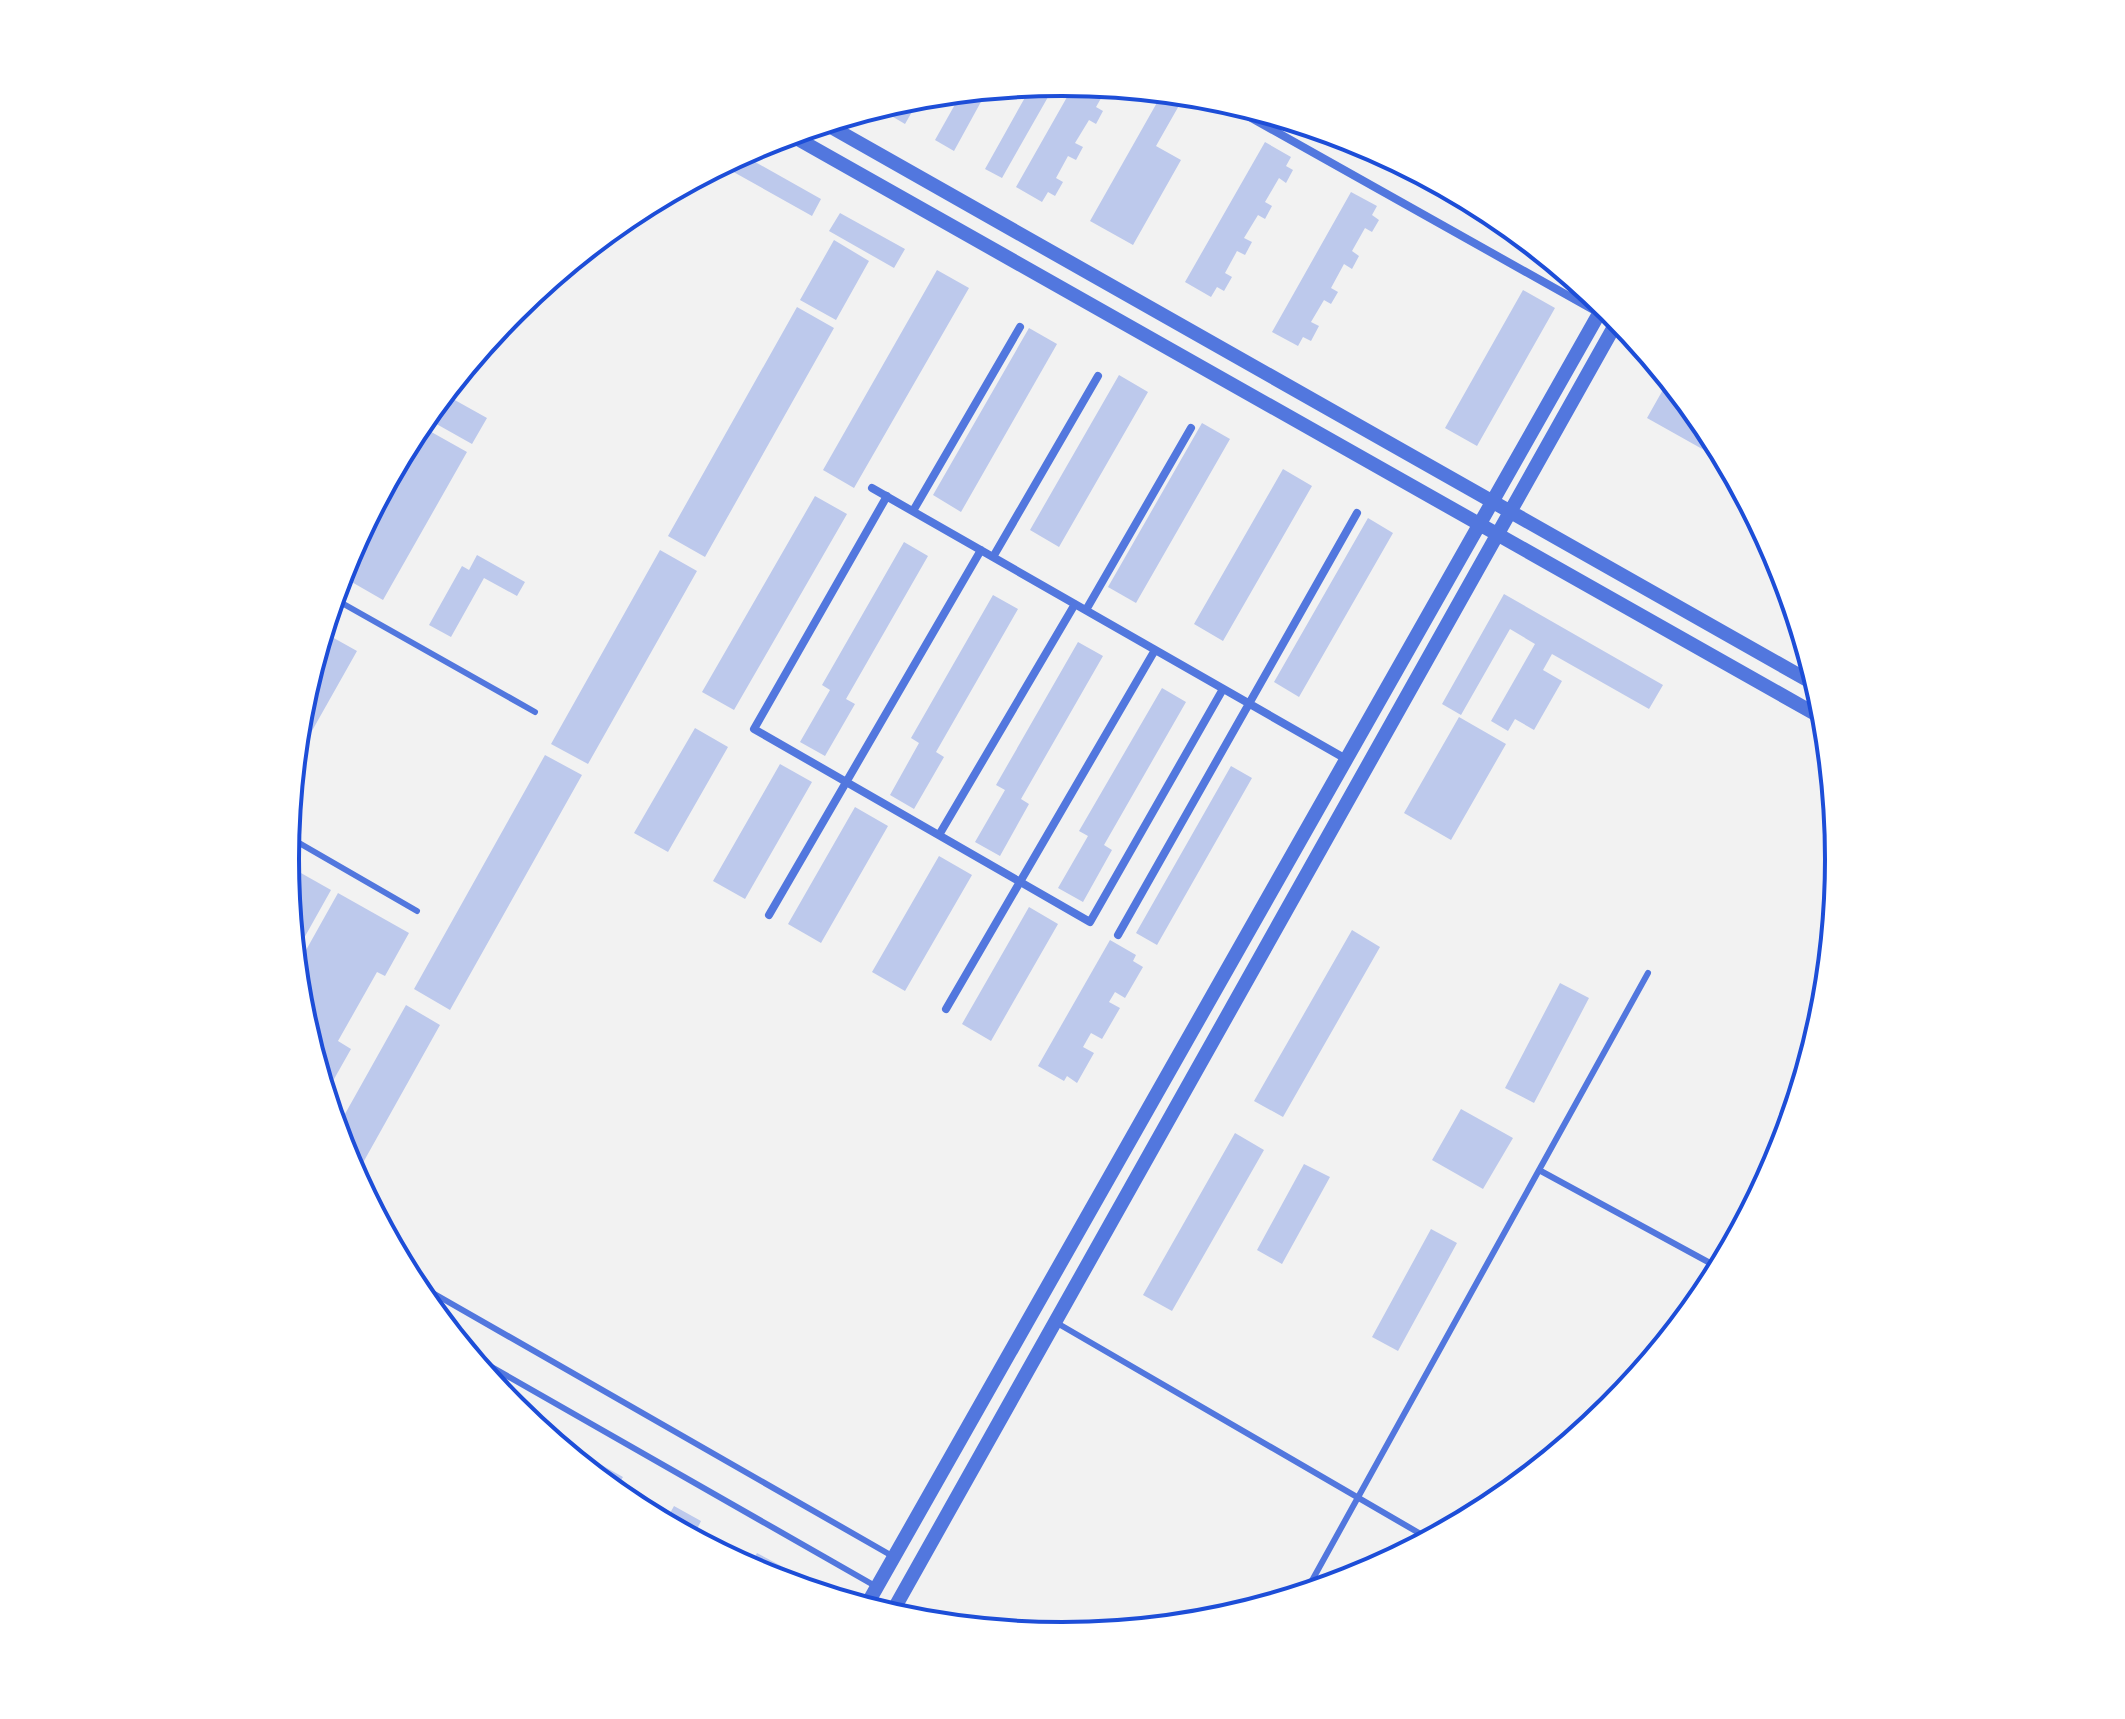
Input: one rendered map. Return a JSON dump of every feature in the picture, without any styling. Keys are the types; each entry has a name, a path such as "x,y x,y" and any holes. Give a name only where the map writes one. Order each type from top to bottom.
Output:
{"street":[{"path":"1260,122 1574,293"},
{"path":"837,131 1804,678"},
{"path":"803,142 1811,712"},
{"path":"871,1598 1598,316"},
{"path":"913,511 1020,327"},
{"path":"897,1604 1612,330"},
{"path":"993,557 1098,376"},
{"path":"1086,610 1191,428"},
{"path":"872,488 1346,759"},
{"path":"887,496 754,729 846,782 1090,922 1223,689"},
{"path":"1118,935 1357,513"},
{"path":"769,915 981,550"},
{"path":"939,835 1075,604"},
{"path":"946,1009 1155,650"}],"lane":[{"path":"344,604 535,712"},
{"path":"300,843 417,911"},
{"path":"1312,1581 1648,973"},
{"path":"1539,1170 1710,1263"},
{"path":"436,1295 894,1557"},
{"path":"1054,1321 1420,1534"},
{"path":"492,1367 877,1587"}],"building":[{"path":"1068,96 1101,98 1096,107 1103,111 1096,124 1089,120 1075,143 1083,147 1076,160 1068,156 1056,178 1063,182 1055,196 1048,192 1042,202 1016,187"},
{"path":"1048,97 1002,178 985,169 1025,98"},
{"path":"981,101 954,151 935,140 955,104"},
{"path":"1157,103 1179,106 1156,146 1181,160 1133,245 1090,221"},
{"path":"912,111 905,124 892,116"},
{"path":"1265,142 1291,157 1286,166 1293,170 1286,183 1279,178 1265,202 1272,206 1265,219 1258,215 1244,238 1252,242 1245,255 1237,251 1225,273 1232,277 1224,291 1217,287 1211,297 1185,282"},
{"path":"754,161 821,199 812,216 733,171"},
{"path":"1351,192 1377,206 1372,215 1379,220 1372,232 1365,228 1352,251 1359,256 1352,269 1344,264 1331,288 1338,292 1331,304 1324,300 1311,322 1319,326 1311,341 1303,337 1298,346 1272,332"},
{"path":"840,213 905,249 894,268 829,231"},
{"path":"834,240 869,261 836,320 800,300"},
{"path":"937,270 969,288 854,488 823,470"},
{"path":"1523,290 1555,308 1477,446 1445,428"},
{"path":"797,307 834,328 705,557 668,536"},
{"path":"1029,328 1057,344 961,512 933,495"},
{"path":"1119,375 1148,392 1059,547 1030,530"},
{"path":"1663,389 1697,435 1704,450 1647,418"},
{"path":"454,399 487,418 472,444 436,424"},
{"path":"1202,423 1230,439 1136,603 1108,587"},
{"path":"431,432 467,452 383,600 352,582 401,478"},
{"path":"1283,469 1312,486 1223,641 1194,624"},
{"path":"815,496 847,514 734,710 702,692"},
{"path":"1368,518 1393,533 1299,697 1274,682"},
{"path":"904,542 928,556 846,699 855,704 825,756 800,742 830,690 822,685"},
{"path":"660,550 697,571 588,764 551,744"},
{"path":"477,555 525,582 517,596 484,578 451,637 429,625 462,566 469,570"},
{"path":"1504,594 1663,685 1649,709 1552,654 1543,670 1562,681 1534,730 1515,719 1508,731 1491,721 1535,644 1510,629 1461,715 1442,704"},
{"path":"993,595 1018,609 936,752 944,757 914,809 890,795 919,743 911,738"},
{"path":"333,637 357,651 310,734"},
{"path":"1078,642 1103,656 1021,799 1029,804 1000,856 975,842 1005,790 996,785"},
{"path":"1162,688 1186,702 1104,845 1112,850 1083,902 1058,888 1088,836 1079,831"},
{"path":"1459,717 1506,744 1451,840 1404,813"},
{"path":"695,728 728,747 668,852 634,833"},
{"path":"545,755 582,775 450,1010 414,989"},
{"path":"780,764 812,782 745,899 713,881"},
{"path":"1231,766 1252,778 1157,945 1136,933"},
{"path":"855,807 888,826 821,943 788,924"},
{"path":"939,856 972,875 905,991 872,972"},
{"path":"299,872 331,890 304,938"},
{"path":"338,893 409,933 385,976 377,972 338,1041 351,1049 333,1081 314,1008 305,951"},
{"path":"1029,907 1058,924 991,1041 962,1024"},
{"path":"1352,930 1380,947 1283,1117 1254,1101"},
{"path":"1110,940 1136,955 1133,961 1143,967 1125,998 1115,992 1109,1002 1120,1008 1102,1039 1091,1033 1083,1047 1094,1053 1077,1083 1067,1076 1064,1081 1038,1066"},
{"path":"1560,983 1589,998 1534,1103 1505,1088"},
{"path":"406,1005 440,1025 362,1164 344,1116"},
{"path":"1461,1109 1513,1138 1483,1189 1432,1160"},
{"path":"1235,1133 1264,1150 1172,1311 1143,1295"},
{"path":"1304,1164 1330,1177 1282,1264 1257,1250"},
{"path":"1431,1229 1457,1243 1398,1351 1372,1337"},
{"path":"590,1458 623,1477 620,1481"},
{"path":"674,1506 701,1521 697,1529 670,1514"},
{"path":"757,1553 785,1568 784,1570 754,1558"}]}
